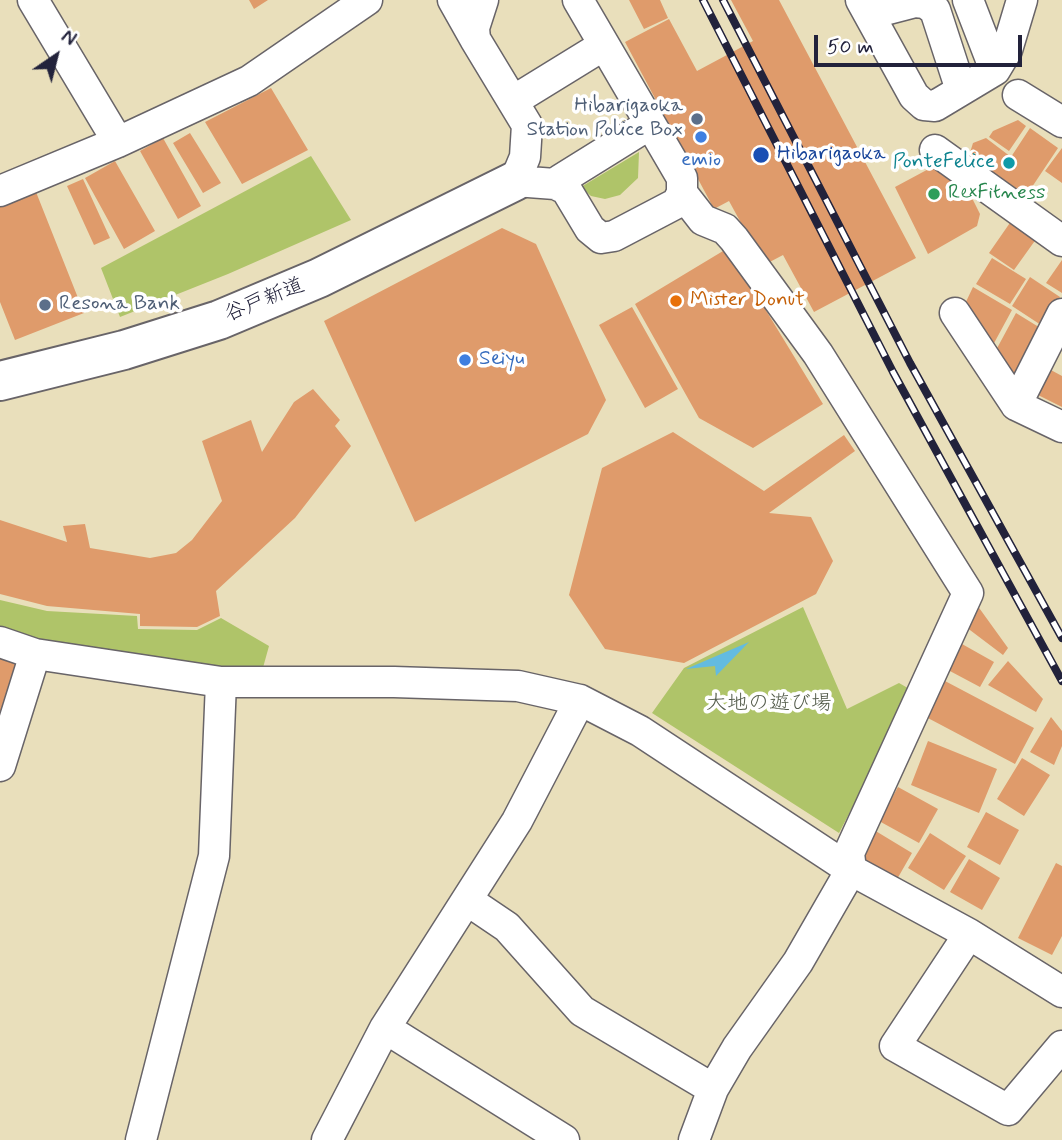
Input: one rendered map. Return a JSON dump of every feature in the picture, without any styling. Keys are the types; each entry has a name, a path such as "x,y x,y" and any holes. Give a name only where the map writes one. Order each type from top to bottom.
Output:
{"main road":[{"name":"谷戸新道","path":"0,381 124,350 219,320 319,278 515,181"}],"street":[{"path":"33,0 118,142"},
{"path":"0,191 118,142 249,81 367,0"},
{"path":"453,0 590,229 601,238 614,236 677,203 682,193 682,178 578,0"},
{"path":"475,39 474,28 483,0"},
{"path":"968,0 995,70"},
{"path":"961,90 935,10 925,3 915,2 865,7 914,96 924,105 935,106 995,70 1007,50 1022,0"},
{"path":"520,113 604,45"},
{"path":"1018,95 1062,122"},
{"path":"520,113 525,157 515,181 563,184 650,124"},
{"path":"935,150 1062,242"},
{"path":"682,193 703,220 725,229 734,239 818,354 968,593 849,853 851,870 798,962 737,1048 713,1090 694,1140"},
{"path":"955,313 1016,405 1062,427"},
{"path":"1016,405 1062,314"},
{"path":"0,642 35,654 221,682 394,682 518,686 580,700 640,731 851,870 969,934 1062,992"},
{"path":"0,766 35,654"},
{"path":"141,1140 214,856 221,682"},
{"path":"337,1136 385,1028 517,821 580,700"},
{"path":"467,900 507,927 582,1011 713,1090"},
{"path":"969,934 895,1045 1008,1110 1062,1046"},
{"path":"385,1028 564,1140"}],"green space":[{"path":"639,152 638,178 620,195 605,199 591,196 581,187"},
{"path":"311,156 351,220 228,274 120,317 101,268"},
{"path":"0,600 47,611 137,616 138,629 197,630 221,618 269,646 259,682 0,642"},
{"name":"大地の遊び場","path":"803,607 847,709 899,683 913,691 839,833 652,713 684,668"}],"water":[{"path":"749,642 716,676 715,666 686,669"}],"building":[{"path":"249,0 268,0 254,9"},
{"path":"629,0 660,0 668,18 644,29"},
{"path":"731,0 779,0 916,258 814,312 783,255 764,265 729,201 714,209 625,42 669,19 697,71 753,41"},
{"path":"271,88 308,150 242,184 205,122"},
{"path":"1018,120 1026,126 1009,151 989,137 993,131"},
{"name":"PonteFelice","path":"1030,128 1058,148 1022,202 968,159 973,143 986,138 1011,157"},
{"path":"190,133 221,183 203,193 173,143"},
{"path":"163,138 201,206 178,219 140,151"},
{"path":"1062,148 1062,183 1045,171"},
{"path":"115,161 155,231 124,249 85,178"},
{"path":"936,165 967,188 980,214 977,226 928,254 895,187"},
{"path":"83,179 110,238 94,245 67,186"},
{"path":"36,192 84,313 15,340 0,302 0,206"},
{"path":"1014,217 1039,235 1014,270 989,253"},
{"name":"Seiyu","path":"502,228 536,244 606,400 588,434 415,522 324,321"},
{"path":"728,248 823,404 753,448 699,418 635,304"},
{"path":"992,258 1026,279 1010,304 976,284"},
{"path":"1062,260 1062,293 1046,283"},
{"path":"1030,277 1060,297 1041,325 1012,306"},
{"path":"973,287 1012,310 993,345 964,306"},
{"path":"632,307 678,389 645,408 599,325"},
{"path":"1016,313 1042,329 1015,380 995,352"},
{"path":"1049,369 1062,376 1062,407 1036,394"},
{"path":"313,389 340,420 335,426 351,446 295,518 216,591 220,616 197,627 140,626 140,614 47,606 0,594 0,520 67,542 63,526 85,524 90,548 150,558 176,553 192,540 222,501 202,441 251,420 262,452 294,402"},
{"path":"673,432 764,491 844,435 855,451 769,513 811,517 833,561 816,594 684,663 605,649 569,595 602,468"},
{"path":"977,605 1008,648 1003,655 962,624"},
{"path":"962,644 994,662 980,687 948,670"},
{"path":"0,654 20,661 0,720"},
{"path":"1008,661 1043,699 1036,712 988,685"},
{"path":"945,681 1034,728 1015,764 926,717"},
{"path":"1051,717 1062,731 1062,746 1054,765 1030,752"},
{"path":"928,741 997,769 979,813 911,785"},
{"path":"1022,758 1050,775 1024,816 997,799"},
{"path":"898,787 938,809 919,843 879,821"},
{"path":"986,812 1019,830 1000,865 967,847"},
{"path":"874,830 912,853 896,881 857,857"},
{"path":"930,833 966,856 944,890 908,868"},
{"path":"969,859 1000,878 982,910 950,892"},
{"path":"1056,863 1062,866 1062,936 1052,955 1018,938"}],"railway":[{"path":"703,0 893,372 1062,681"},
{"path":"723,0 910,363 1062,638"}],"place":[{"name":"Hibarigaoka Station Police Box","path":"697,119"},
{"name":"emio","path":"701,137"},
{"name":"Hibarigaoka","path":"761,155"},
{"name":"PonteFelice","path":"1009,163"},
{"name":"RexFitness","path":"934,194"},
{"name":"Mister Donut","path":"676,301"},
{"name":"Resona Bank","path":"45,305"},
{"name":"Seiyu","path":"465,360"}]}
